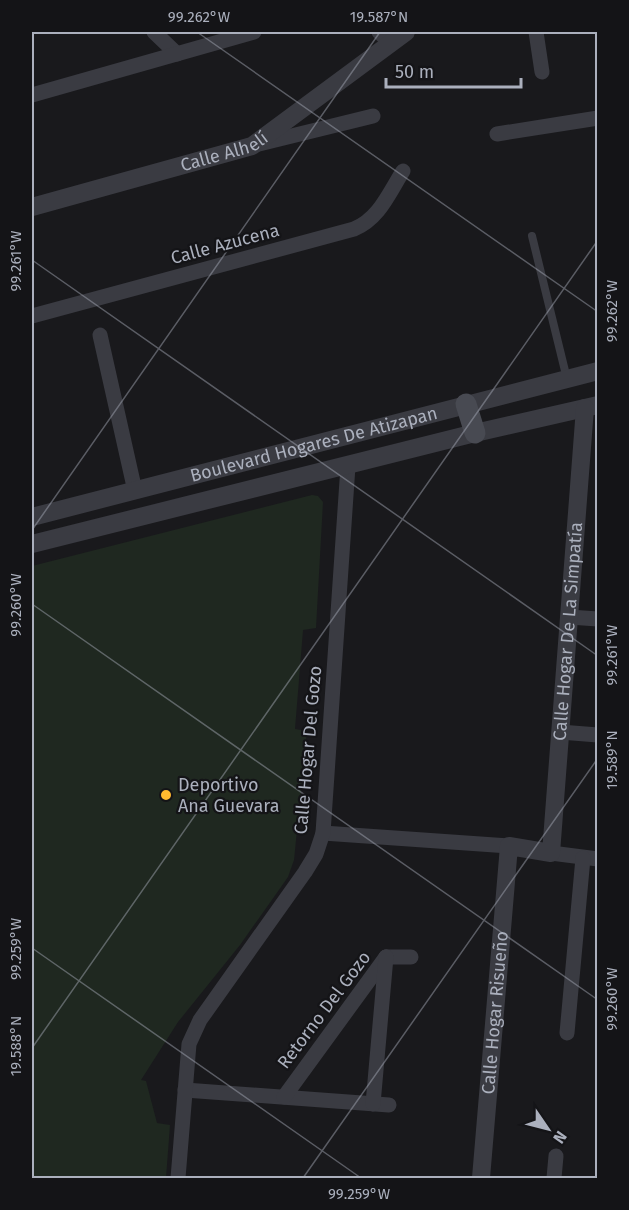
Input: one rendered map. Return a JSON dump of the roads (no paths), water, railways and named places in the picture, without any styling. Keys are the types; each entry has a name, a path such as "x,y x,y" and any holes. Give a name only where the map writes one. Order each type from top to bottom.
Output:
{"main road":[{"path":"466,405 475,433"}],"street":[{"path":"154,32 177,54"},
{"path":"32,95 254,32"},
{"name":"Calle Alhelí","path":"32,207 252,146 385,38 406,32"},
{"path":"536,32 542,72"},
{"path":"252,146 373,116"},
{"path":"497,134 597,118"},
{"name":"Calle Azucena","path":"32,316 364,225 380,210 403,171"},
{"path":"100,335 135,491"},
{"name":"Boulevard Hogares De Atizapan","path":"32,517 597,371"},
{"name":"Boulevard Hogares De Atizapan","path":"32,544 591,406"},
{"name":"Calle Hogar De La Simpatía","path":"551,853 569,617 591,406"},
{"name":"Calle Hogar Del Gozo","path":"178,1179 189,1044 200,1020 305,872 316,854 323,833 348,465"},
{"path":"569,617 597,619"},
{"path":"560,732 597,735"},
{"path":"323,833 510,846 590,859 567,1033"},
{"name":"Calle Hogar Risueño","path":"481,1179 510,846"},
{"path":"386,957 411,957"},
{"name":"Retorno Del Gozo","path":"185,1090 381,1104 386,957"},
{"name":"Retorno Del Gozo","path":"284,1097 386,957"},
{"path":"554,1179 556,1156"}],"lane":[{"path":"532,236 567,379"}],"place":[{"name":"Deportivo Ana Guevara","path":"166,795"}]}
